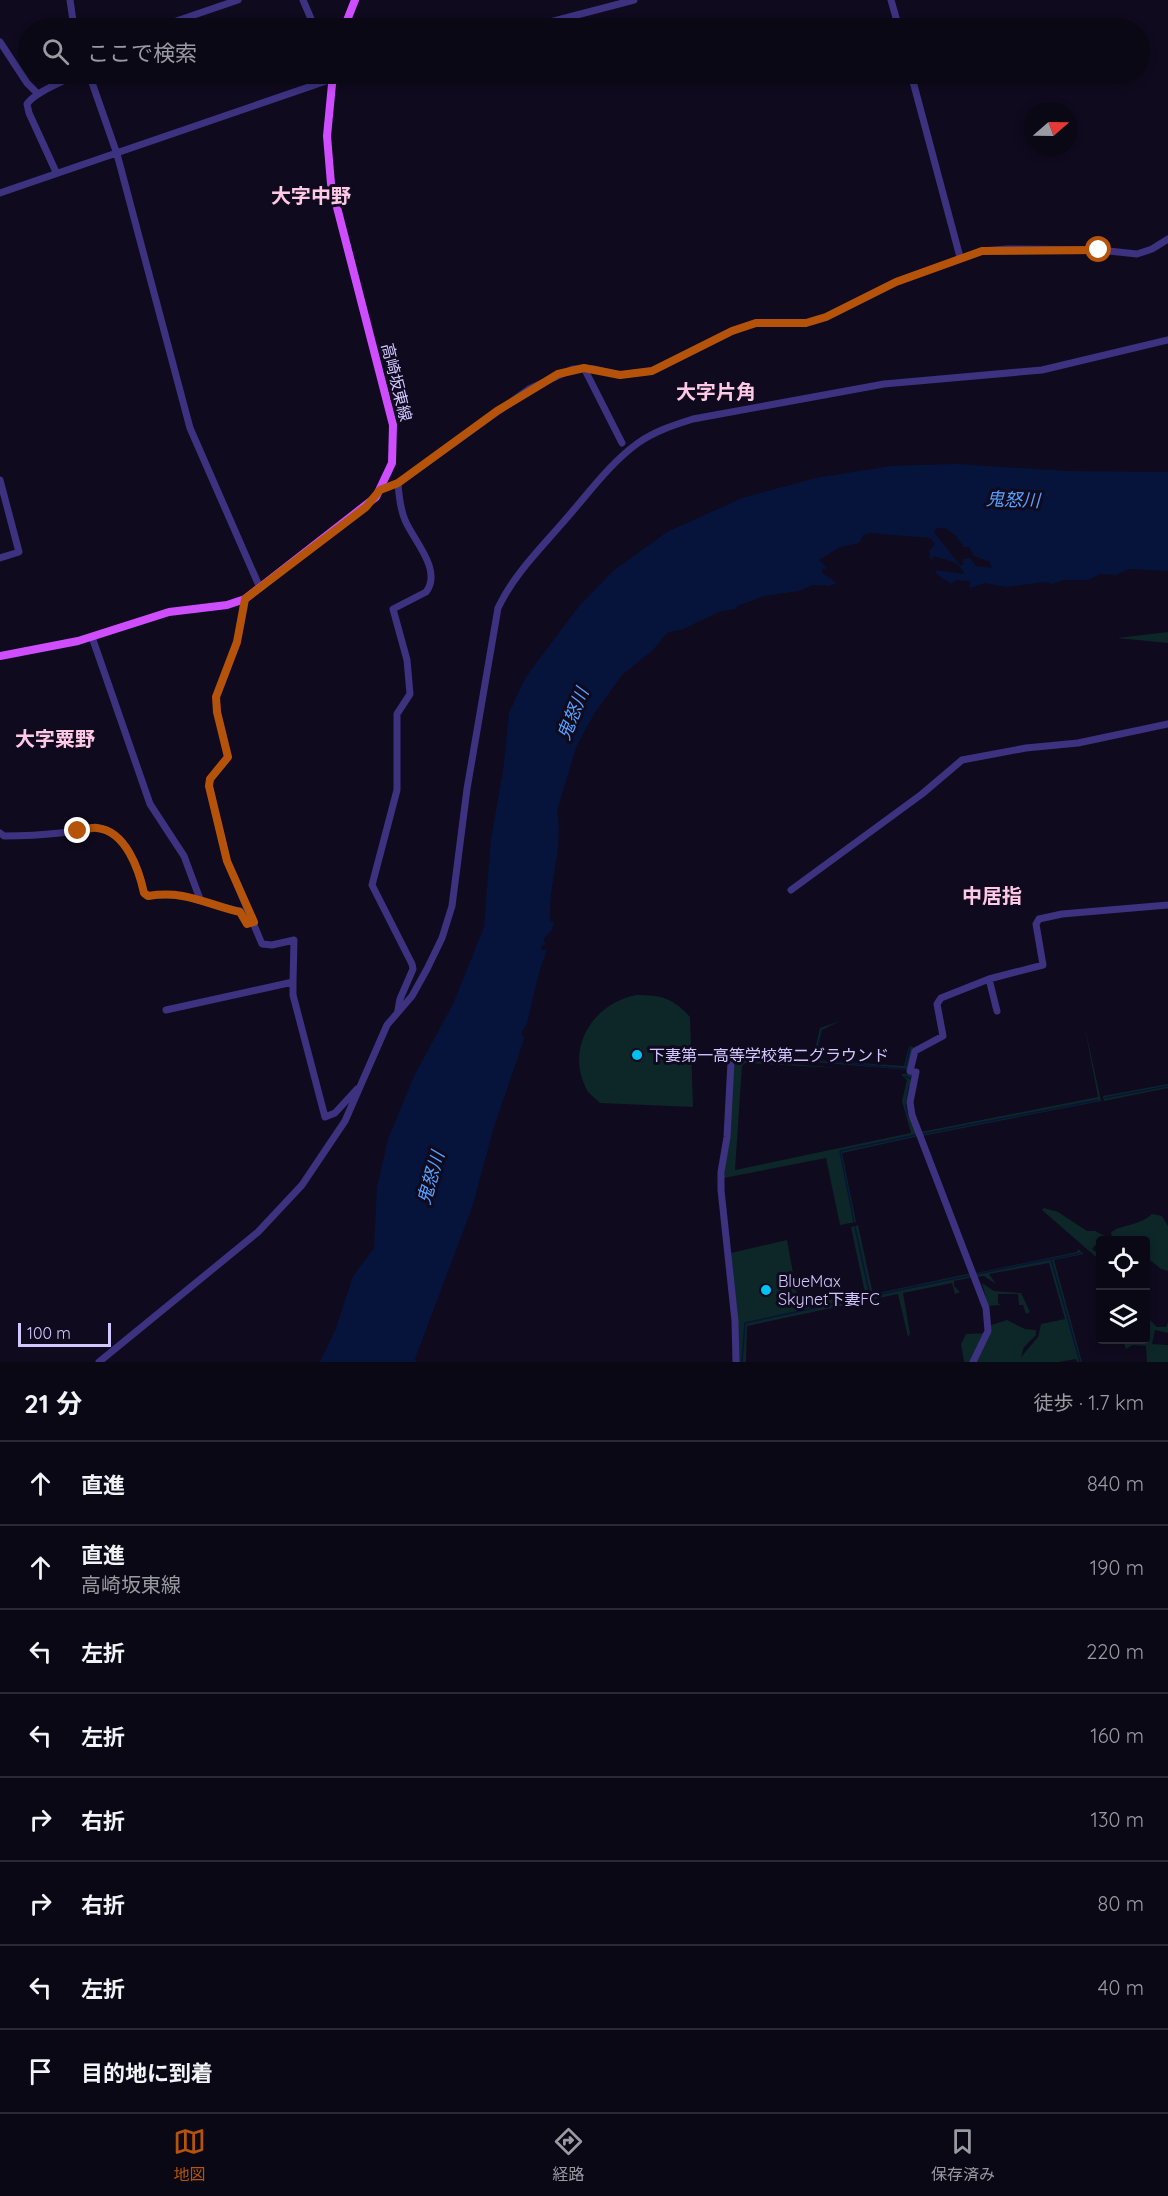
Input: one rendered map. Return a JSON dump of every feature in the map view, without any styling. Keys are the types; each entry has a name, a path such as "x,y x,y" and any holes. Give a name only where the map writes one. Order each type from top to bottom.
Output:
{"main road":[{"path":"348,18 355,0"},
{"name":"高崎坂東線","path":"0,656 63,645 169,612 227,605 245,599 366,507 380,490 394,455 393,425 331,184 327,136 331,84"}],"street":[{"path":"70,0 73,18"},
{"path":"185,18 238,0"},
{"path":"303,0 311,18"},
{"path":"565,18 634,0"},
{"path":"891,0 896,18"},
{"path":"0,42 18,69"},
{"path":"28,84 37,93"},
{"path":"56,172 27,108 28,102 37,93 59,84"},
{"path":"92,84 117,154 188,419 260,588"},
{"path":"0,193 56,172 117,154 310,84"},
{"path":"914,84 960,257"},
{"path":"380,490 398,483 529,389 558,374 584,368 620,375 652,371 732,331 756,323 806,323 826,317 868,294 960,257 1007,249 1109,250 1137,254 1152,249 1168,239"},
{"path":"99,1362 258,1233 302,1185 345,1121 387,1025 412,996 427,969 442,938 452,906 467,789 498,608 505,593 531,558 612,466 638,443 663,429 693,419 884,384 1042,370 1168,340"},
{"path":"584,368 621,443"},
{"path":"0,480 19,552 0,558"},
{"path":"398,483 405,521 425,554 431,577 426,592 393,609 407,660 410,694 397,714 397,790 372,885 413,969 400,999 398,1011"},
{"path":"245,599 237,642 216,697 217,712 228,757 210,779 209,786 227,861 262,944 272,945 294,940 293,994 325,1117 335,1113 363,1083"},
{"path":"92,637 150,804 184,856 200,899"},
{"path":"790,890 922,794 963,760 1026,748 1078,743 1168,724"},
{"path":"0,833 4,836 44,835 97,828 114,835 126,847 140,874 144,893 148,896 171,892 200,899 217,907 240,912 247,924 254,922"},
{"path":"973,1362 988,1331 984,1301 912,1115 910,1102 916,1072 910,1071 915,1051 943,1036 937,1004 940,998 989,979 1043,965 1036,924 1042,918 1168,905"},
{"path":"989,979 997,1011"},
{"path":"166,1010 293,982"},
{"path":"731,1062 727,1137 721,1172 721,1190 735,1321 736,1362"}],"green space":[{"path":"1168,632 1168,643 1117,638"},
{"name":"下妻第一高等学校第二グラウンド","path":"636,995 666,999 690,1017 693,1107 600,1103 586,1089 580,1071 579,1056 588,1028 608,1007"},
{"path":"840,1021 822,1030 815,1060 904,1066 909,1046 913,1047 908,1070 814,1062 820,1028"},
{"path":"1084,1023 1101,1101 922,1136 921,1132 1098,1097"},
{"path":"740,1060 840,1068 745,1063 742,1066 735,1170 911,1133 902,1101 907,1080 901,1074 912,1074 909,1094 919,1136 842,1153 856,1222 840,1225 826,1158 724,1178 734,1064"},
{"path":"1168,1084 1168,1088 1104,1101 1103,1096"},
{"path":"1044,1208 1058,1212 1087,1231 1095,1231 1105,1236 1096,1236 1096,1244 1092,1249 1096,1252 1096,1257 1042,1210"},
{"path":"1152,1214 1162,1216 1168,1226 1168,1271 1161,1269 1150,1260 1150,1236 1112,1236 1111,1233"},
{"path":"858,1225 873,1294 972,1273 973,1277 954,1281 954,1286 960,1292 955,1294 952,1283 903,1293 910,1334 908,1337 898,1294 747,1326 746,1362 739,1362 738,1323 731,1253 787,1240 799,1306 865,1293 851,1227"},
{"path":"1078,1249 1084,1254 1054,1260 1082,1362 1077,1362 1076,1359 1059,1362 964,1362 961,1344 966,1334 987,1333 991,1325 1007,1320 1025,1329 1036,1330 1036,1335 1024,1347 1021,1357 1038,1337 1041,1324 1065,1319 1049,1263 989,1274 996,1284 984,1276 977,1277 976,1273 1077,1252"},
{"path":"982,1283 994,1291 1021,1293 1030,1312 1026,1314 1023,1305 1019,1305 1018,1294 998,1294 998,1303 1001,1305 988,1306"},
{"path":"1150,1320 1157,1327 1166,1327 1168,1322 1168,1333 1155,1330 1152,1344 1168,1345 1168,1362 1147,1362 1146,1346 1133,1345 1126,1349 1124,1344 1150,1344"}],"water":[{"name":"鬼怒川","path":"956,464 1067,471 1168,472 1168,571 1129,569 1116,575 1101,574 1088,580 1063,580 1052,584 1044,582 1006,587 986,583 970,588 970,581 957,580 951,584 935,573 937,570 964,574 959,566 951,561 934,556 931,561 929,551 935,544 930,538 871,533 863,535 859,543 840,547 819,560 827,568 822,569 822,573 837,583 829,586 813,585 799,591 764,596 737,606 736,609 721,611 681,630 668,632 653,650 622,675 594,714 577,745 557,811 559,838 550,907 550,921 554,922 552,930 544,938 545,944 541,947 542,950 547,950 527,1023 522,1032 522,1036 525,1037 494,1127 472,1208 415,1359 417,1362 320,1362 336,1328 353,1276 374,1248 377,1187 388,1139 415,1074 453,1004 484,927 491,839 503,771 509,713 525,678 579,606 614,570 667,532 742,498 816,478 890,466","holes":["936,528 945,528 956,536 964,547 969,547 974,556 990,562 992,568 976,566 970,558 963,559 963,565 960,565 934,532"]}],"waterway":[{"path":"822,1030 815,1060 906,1069"},
{"path":"906,1066 910,1047"},
{"path":"905,1076 911,1079"},
{"path":"1105,1098 1168,1086"},
{"path":"909,1087 906,1106 909,1117"},
{"path":"923,1134 1098,1100"},
{"path":"854,1222 840,1151 915,1135"},
{"path":"742,1362 745,1323 870,1296 855,1227"},
{"path":"1052,1259 1081,1253"},
{"path":"977,1274 1051,1259 1080,1362"},
{"path":"871,1296 972,1275"}],"place":[{"name":"下妻第一高等学校第二グラウンド","path":"637,1055"},
{"name":"BlueMax Skynet下妻FC","path":"766,1290"}],"district":[{"name":"大字中野","path":"311,196"},
{"name":"大字片角","path":"716,392"},
{"name":"大字粟野","path":"55,739"},
{"name":"中居指","path":"992,896"}],"route":[{"path":"78,831 97,828 114,835 126,847 140,874 144,893 148,896 171,892 200,899 217,907 240,912 247,924 254,922 227,861 209,786 210,779 228,757 217,712 216,697 219,685 237,642 245,599 366,507 380,490 398,483 529,389 558,374 584,368 620,375 652,371 732,331 756,323 806,323 826,317 896,282 960,257 982,251 996,249 1099,250"}]}
